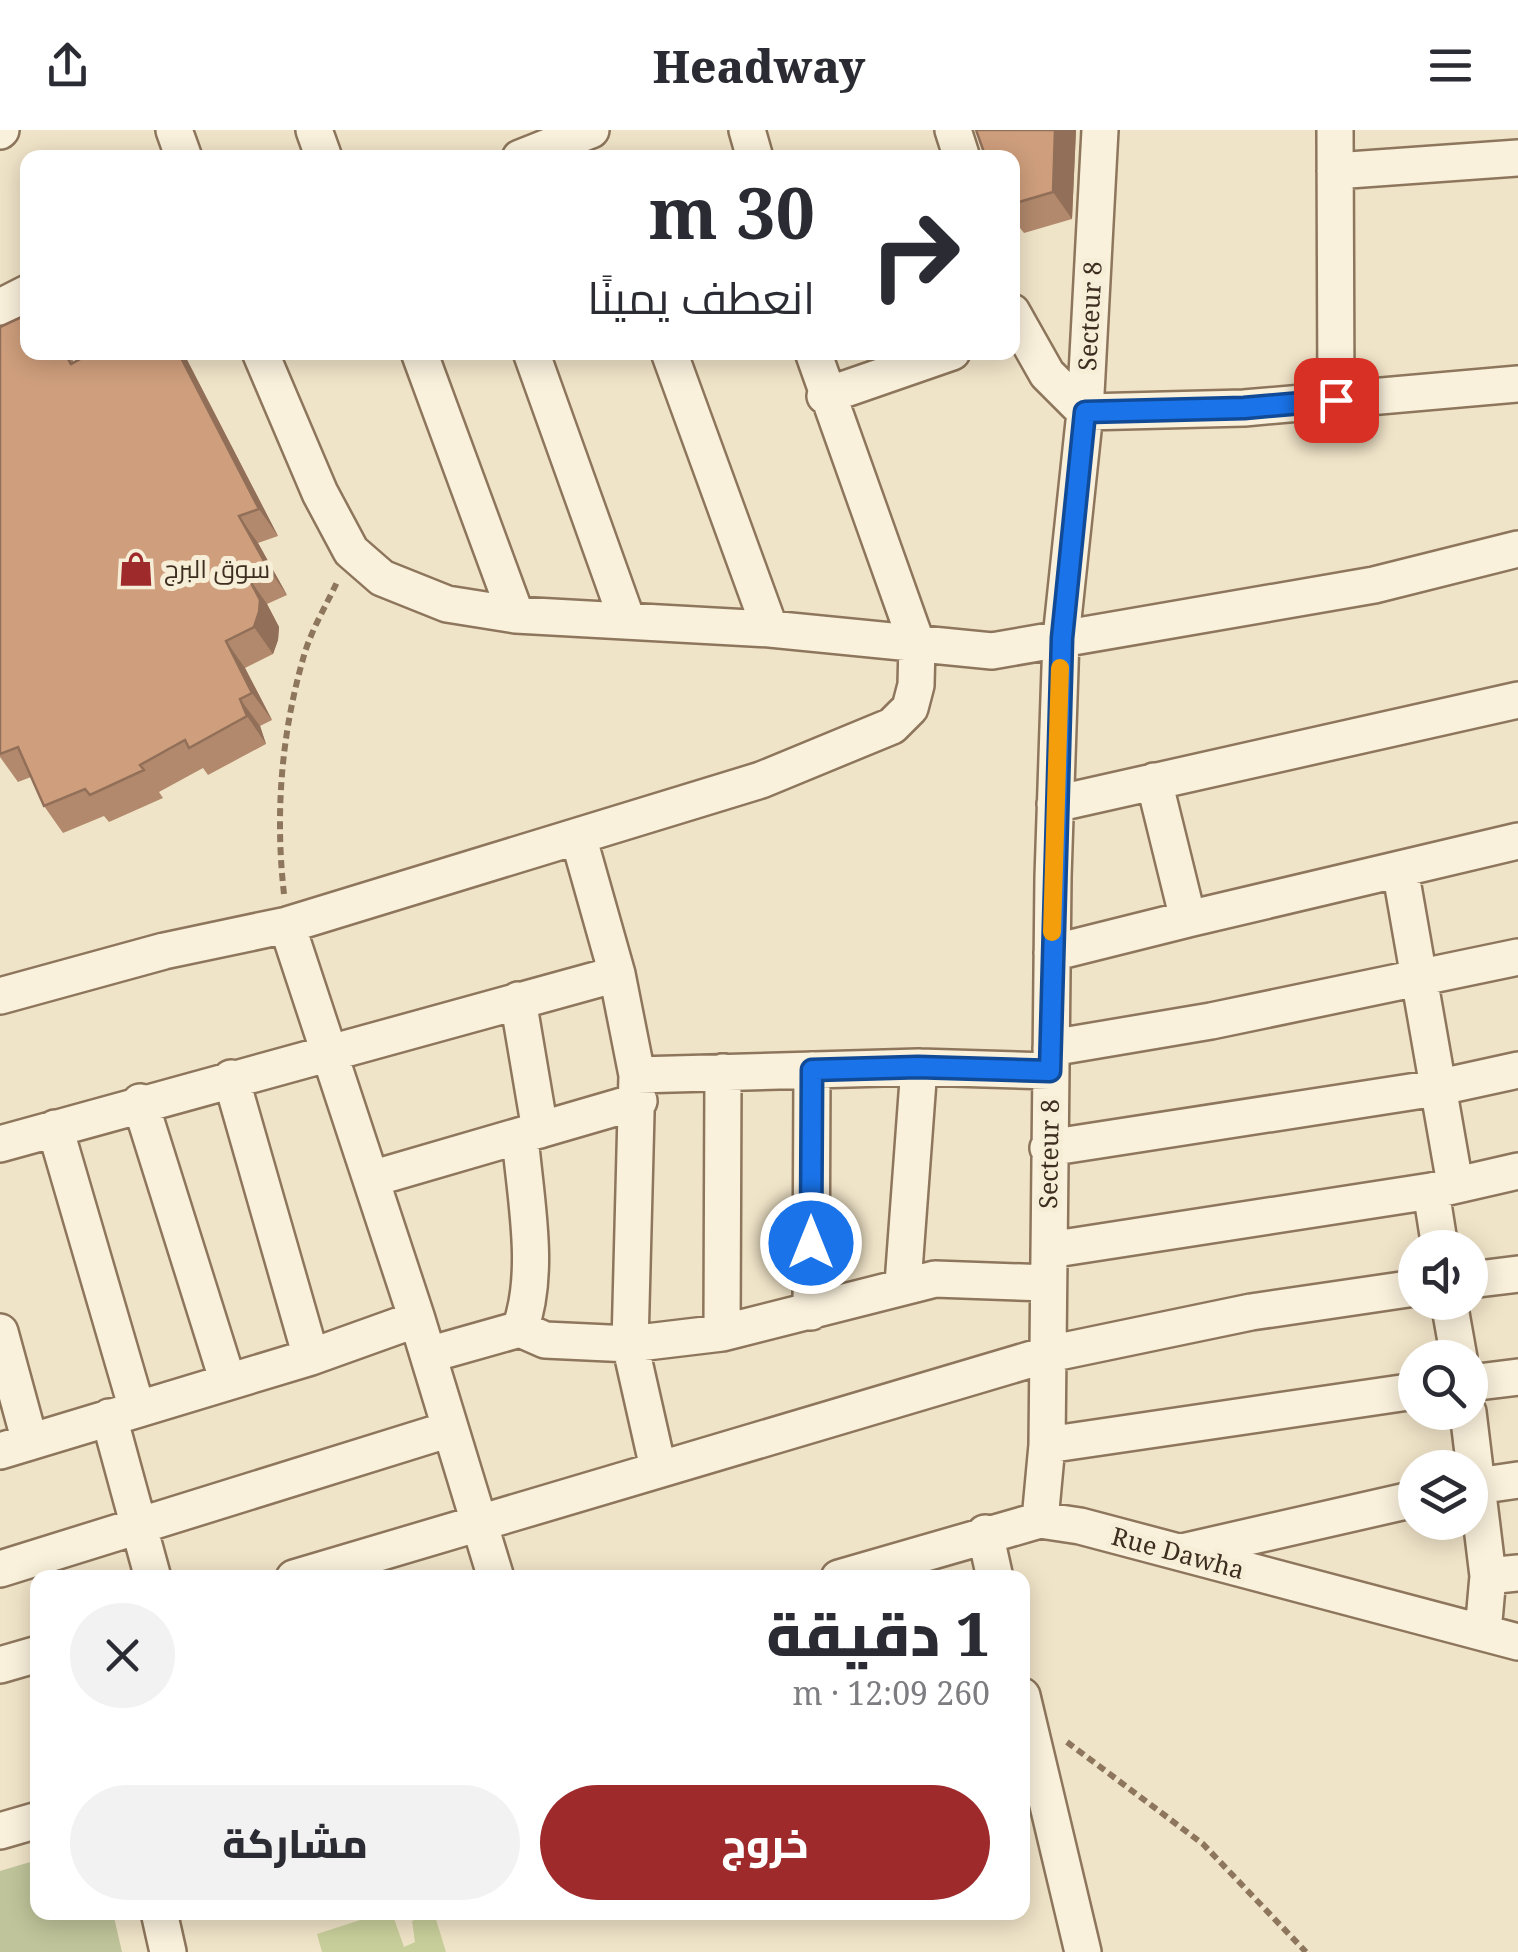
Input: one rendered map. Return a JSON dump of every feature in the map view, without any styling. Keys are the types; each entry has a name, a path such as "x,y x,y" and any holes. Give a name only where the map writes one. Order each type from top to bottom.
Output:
{"street":[{"name":"Secteur 8","path":"1040,1520 1047,1445 1048,1148 1062,638 1085,412 1100,130"},
{"path":"1335,130 1336,400"},
{"path":"547,150 587,138"},
{"path":"1336,171 1518,158"},
{"path":"1020,333 1047,374 1085,412 1244,408 1518,384"},
{"path":"263,360 320,494 351,552 382,578 447,604 516,615 770,629 992,651 1203,618 1374,585 1518,549"},
{"path":"421,360 516,615"},
{"path":"534,360 627,620"},
{"path":"671,360 770,629"},
{"path":"0,996 164,951 287,925 761,780 892,726 910,708 916,685 917,644 815,360"},
{"path":"826,396 929,360"},
{"path":"1055,804 1518,700"},
{"path":"1154,782 1188,919"},
{"path":"578,836 617,974 638,1088 630,1344 658,1468"},
{"path":"1052,953 1518,840"},
{"path":"1400,869 1436,1088 1443,1188 1441,1230"},
{"path":"287,925 417,1319 493,1570"},
{"path":"371,1179 530,1133 638,1088 723,1072 1050,1060 1518,958"},
{"path":"0,1144 140,1102 617,974"},
{"path":"518,1000 530,1133 528,1307 520,1329"},
{"path":"904,1284 918,1067"},
{"path":"811,1312 812,1070"},
{"path":"1048,1148 1436,1088 1518,1070"},
{"path":"722,1333 723,1072"},
{"path":"231,1078 311,1356"},
{"path":"140,1102 228,1382"},
{"path":"56,1128 123,1413 139,1528 151,1570"},
{"path":"428,1355 520,1329 546,1340 630,1344 722,1333 904,1284 1048,1266 1518,1172"},
{"path":"1488,1278 1518,1274"},
{"path":"321,1570 1049,1354 1252,1312 1398,1291"},
{"path":"2,1349 15,1446 311,1356 417,1319"},
{"path":"1488,1381 1518,1377"},
{"path":"1047,1445 1398,1393"},
{"path":"0,1569 450,1429"},
{"path":"1488,1484 1518,1480"},
{"path":"1177,1553 1398,1504"},
{"name":"Rue Dawha","path":"865,1570 1040,1520 1080,1526 1518,1642"},
{"path":"1483,1632 1503,1574 1488,1530"},
{"path":"984,1534 993,1570"},
{"path":"0,1666 30,1657"},
{"path":"1030,1728 1083,1952"},
{"path":"0,1831 30,1822"},
{"path":"161,1920 168,1952"}],"path":[{"path":"287,925 276,832 284,748 304,656 351,552"},
{"path":"1030,1711 1203,1844 1306,1952"}],"green space":[{"path":"30,1862 30,1920 115,1920 122,1952 0,1952 0,1871"},
{"path":"360,1920 394,1920 404,1947 415,1942 412,1921 436,1920 446,1952 322,1952 317,1934"}],"building":[{"path":"976,130 1055,130 1053,192 1020,202 1020,150 983,150"},
{"name":"سوق البرج","path":"20,318 20,360 69,360 71,364 78,360 182,360 259,509 239,516 268,568 248,577 260,600 254,627 226,641 252,693 240,699 247,716 189,748 185,740 140,765 144,770 90,795 85,789 44,806 18,747 0,754 0,327"}],"slow traffic":[{"path":"1052,932 1060,668"}],"place":[{"name":"سوق البرج","path":"136,569"}],"route":[{"path":"811,1243 812,1070 918,1067 1050,1071 1052,877 1062,638 1085,412 1244,408 1336,400"}]}
